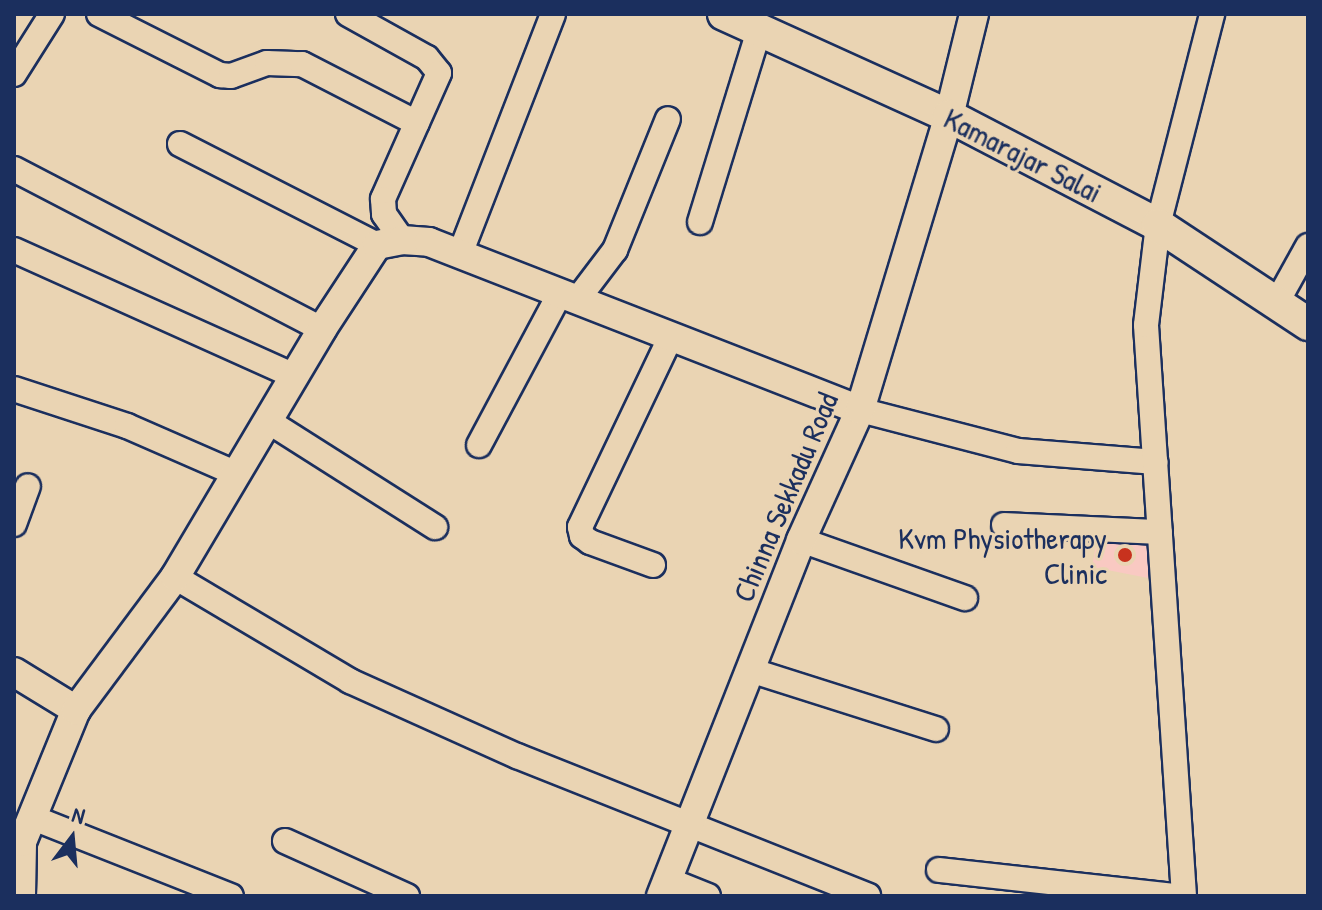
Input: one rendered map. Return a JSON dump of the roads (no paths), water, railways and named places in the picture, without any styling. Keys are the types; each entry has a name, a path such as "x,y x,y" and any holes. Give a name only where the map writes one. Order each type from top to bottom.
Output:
{"main road":[{"name":"Kamarajar Salai","path":"724,14 949,116 1158,225 1308,324"}],"street":[{"path":"14,74 52,14"},
{"path":"99,14 220,75 231,76 267,63 302,64 417,123"},
{"path":"21,896 22,842 76,710 175,577 322,329 389,242 383,199 439,73 434,64 348,14"},
{"path":"460,254 553,14"},
{"name":"Chinna Sekkadu Road","path":"664,888 801,540 860,410 949,116 974,14"},
{"path":"1184,896 1146,325 1158,225 1212,14"},
{"path":"700,222 759,30"},
{"path":"479,445 569,296 615,250 668,119"},
{"path":"180,144 389,242 429,242 860,410 1018,451 1156,462"},
{"path":"14,169 322,329"},
{"path":"1277,302 1308,246"},
{"path":"14,250 295,376"},
{"path":"653,565 590,542 582,536 580,527 671,336"},
{"path":"14,389 115,422 237,474"},
{"path":"268,421 435,527"},
{"path":"14,524 28,486"},
{"path":"1004,525 1160,532"},
{"path":"801,540 965,598"},
{"path":"175,577 350,681 517,756 868,896"},
{"path":"750,670 936,729"},
{"path":"14,672 76,710"},
{"path":"31,817 231,896"},
{"path":"285,841 407,896"},
{"path":"939,870 1176,896"},
{"path":"664,888 708,896"}],"place":[{"name":"Kvm Physiotherapy Clinic","path":"1125,555"}]}
